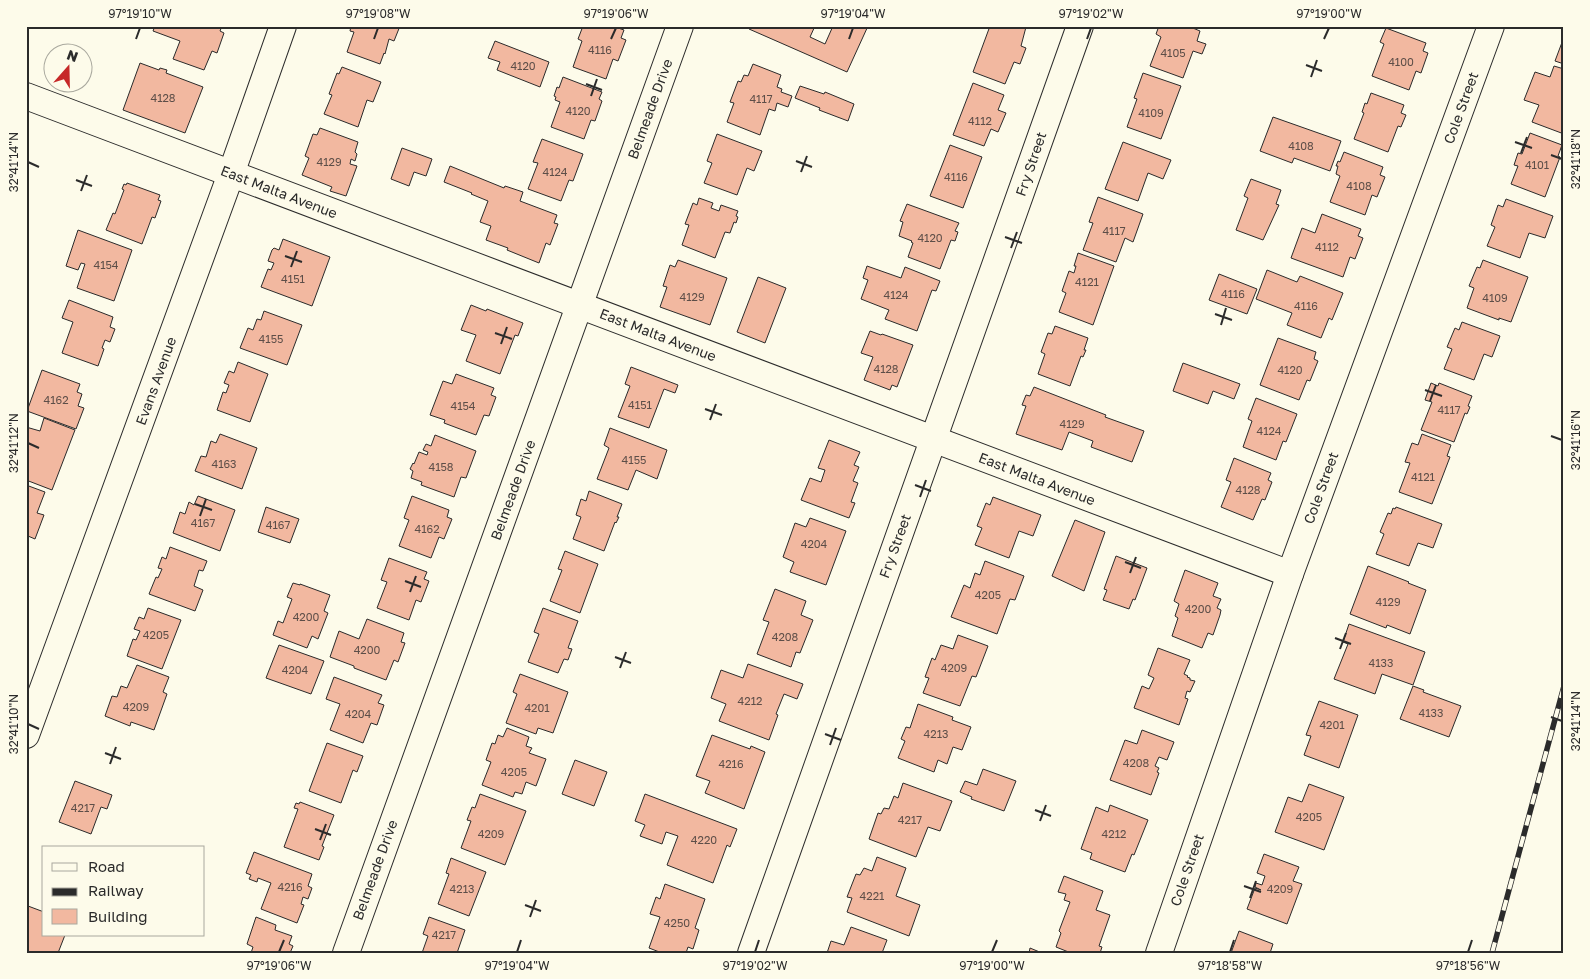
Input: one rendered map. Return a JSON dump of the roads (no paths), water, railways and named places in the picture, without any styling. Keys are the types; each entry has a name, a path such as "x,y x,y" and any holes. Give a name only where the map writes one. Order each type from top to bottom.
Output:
{"street":[{"name":"Evans Avenue","path":"26,735 231,174 283,26"},
{"name":"Belmeade Drive","path":"346,953 680,26"},
{"name":"Fry Street","path":"751,953 1080,26"},
{"name":"Cole Street","path":"1159,953 1290,574 1491,26"},
{"name":"East Malta Avenue","path":"26,96 1290,574"}],"railway":[{"path":"1492,953 1564,686"}]}
